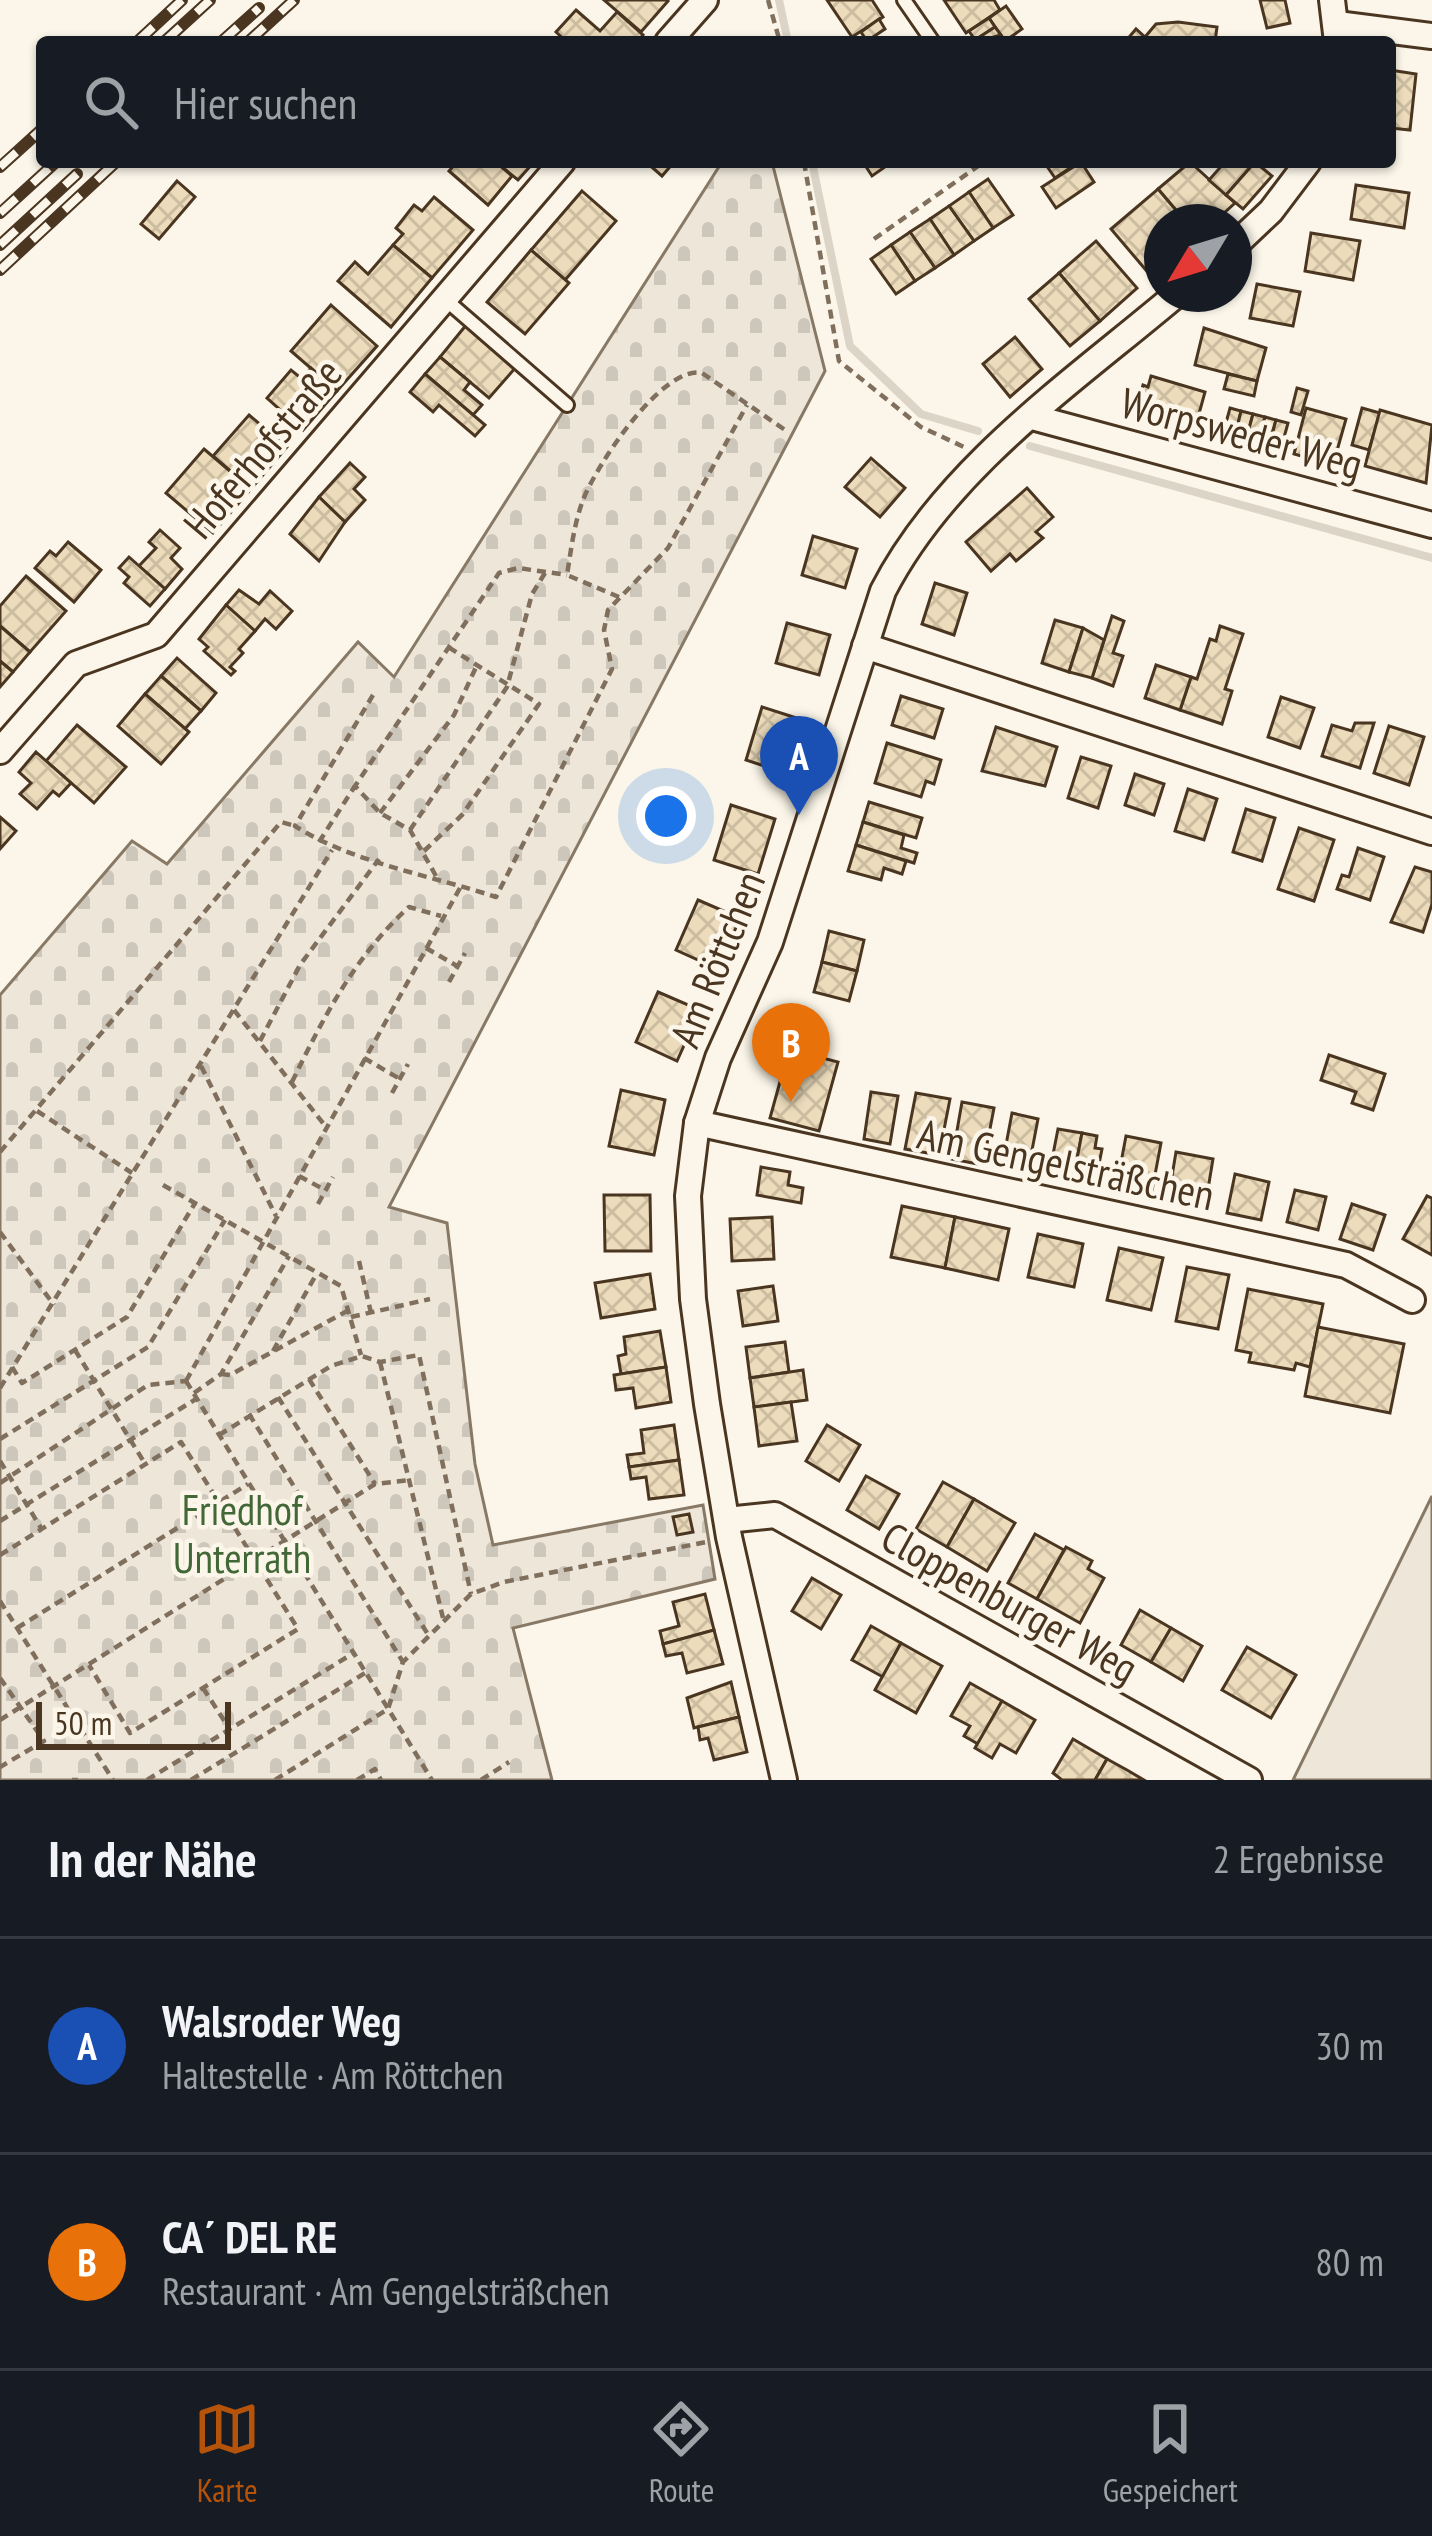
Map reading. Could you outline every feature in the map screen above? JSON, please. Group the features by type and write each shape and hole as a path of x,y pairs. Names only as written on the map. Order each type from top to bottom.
{"street":[{"path":"673,36 705,0"},
{"path":"1336,22 1432,37"},
{"name":"Hoferhofstraße","path":"0,751 76,664 156,635 557,168"},
{"path":"1252,229 1303,168"},
{"name":"Am Röttchen","path":"784,1780 727,1520 688,1240 697,1123 721,1050 770,942 883,591 907,544 987,457 1156,312"},
{"name":"Worpsweder Weg","path":"1032,417 1432,525"},
{"path":"865,646 1432,832"},
{"name":"Am Gengelsträßchen","path":"697,1123 1346,1265 1412,1300"},
{"name":"Cloppenburger Weg","path":"727,1520 775,1515 1249,1780"}],"lane":[{"path":"904,0 928,36"},
{"path":"442,297 567,405"}],"path":[{"path":"768,0 778,36"},
{"path":"805,168 839,361 921,427 987,457"},
{"path":"874,238 975,168"},
{"path":"567,575 575,524 596,473 620,435 668,384 686,373 702,373 788,432"},
{"path":"0,1152 281,822 332,850 379,859 496,897 612,669 604,630 608,610 668,548 747,406"},
{"path":"320,842 499,573 518,568 567,575 619,597"},
{"path":"410,830 507,687 532,594 546,572"},
{"path":"422,853 462,815 538,704 448,647"},
{"path":"380,813 454,715 477,665"},
{"path":"295,826 373,695"},
{"path":"355,786 380,813 410,830 436,876"},
{"path":"0,1388 332,850"},
{"path":"260,1041 300,964 379,859"},
{"path":"186,1381 461,886"},
{"path":"292,1082 344,985 392,922 409,907 444,917"},
{"path":"426,949 457,966"},
{"path":"449,982 465,953"},
{"path":"234,1010 326,1127"},
{"path":"364,1058 400,1078"},
{"path":"392,1093 408,1064"},
{"path":"202,1066 276,1216"},
{"path":"37,1111 132,1173"},
{"path":"298,1176 325,1191"},
{"path":"318,1204 333,1177"},
{"path":"163,1185 340,1286 362,1356"},
{"path":"12,1366 22,1383 127,1317 195,1203"},
{"path":"0,1439 148,1347 225,1220"},
{"path":"0,1232 54,1305"},
{"path":"0,1521 130,1440 221,1374 289,1256"},
{"path":"359,1261 371,1312"},
{"path":"273,1351 316,1273"},
{"path":"221,1374 230,1375 350,1314 430,1299"},
{"path":"74,1350 146,1464"},
{"path":"219,1435 309,1379 362,1356 380,1362 418,1354 471,1594"},
{"path":"380,1362 443,1619"},
{"path":"309,1379 375,1484"},
{"path":"186,1381 432,1780"},
{"path":"0,1483 148,1385 186,1381"},
{"path":"278,1397 429,1637"},
{"path":"250,1414 403,1662"},
{"path":"0,1555 181,1442 298,1629 130,1733 89,1665"},
{"path":"0,1461 42,1528"},
{"path":"0,1720 375,1484 411,1480"},
{"path":"17,1628 248,1484"},
{"path":"275,1780 388,1709 403,1662 471,1594 504,1582 680,1547"},
{"path":"0,1601 113,1780"},
{"path":"147,1780 354,1652"},
{"path":"191,1780 367,1672"},
{"path":"0,1678 44,1742 0,1767"},
{"path":"203,1688 229,1729"},
{"path":"481,1780 509,1762"},
{"path":"357,1780 375,1769 381,1780"}],"green space":[{"name":"Friedhof Unterrath","path":"718,168 774,168 825,371 389,1207 447,1223 475,1464 493,1545 703,1505 715,1579 513,1628 552,1780 0,1780 0,995 132,841 167,864 358,642 394,677"},
{"path":"1432,1496 1432,1780 1293,1780"}],"building":[{"path":"604,0 667,0 668,1 641,32"},
{"path":"827,0 872,0 883,17 851,36"},
{"path":"944,0 994,0 1000,10 966,33"},
{"path":"1260,0 1285,0 1290,23 1267,28"},
{"path":"1006,6 1022,29 1002,36 989,18"},
{"path":"576,10 600,31 617,12 643,35 560,36 556,32"},
{"path":"989,18 995,27 981,36 969,31"},
{"path":"879,19 885,29 874,36 861,32"},
{"path":"1156,24 1217,27 1216,36 1146,36"},
{"path":"995,27 1001,35 997,36 981,36"},
{"path":"1396,71 1416,74 1410,130 1396,129"},
{"path":"503,168 512,176 488,205 449,171"},
{"path":"503,168 529,168 518,180"},
{"path":"1048,168 1070,168 1055,178"},
{"path":"1072,168 1085,168 1094,182 1056,208 1042,187"},
{"path":"1183,168 1197,168 1235,203 1234,204 1171,204 1158,189"},
{"path":"1220,168 1250,168 1226,195 1209,180"},
{"path":"1250,168 1262,168 1272,176 1247,204 1237,204 1226,195"},
{"path":"988,179 1013,215 993,228 969,192"},
{"path":"177,181 195,197 159,239 141,224"},
{"path":"1356,185 1409,193 1404,228 1351,219"},
{"path":"1158,189 1171,204 1144,204 1144,268 1111,229"},
{"path":"582,191 616,221 565,280 531,250"},
{"path":"969,192 993,228 974,241 949,206"},
{"path":"434,197 473,230 432,278 393,245 403,234 396,228 414,205 422,211"},
{"path":"949,206 974,241 954,255 930,219"},
{"path":"930,219 954,255 935,268 910,232"},
{"path":"910,232 935,268 915,281 891,245"},
{"path":"1311,233 1360,241 1353,280 1305,271"},
{"path":"1096,241 1137,288 1100,321 1059,273"},
{"path":"393,245 432,278 391,327 338,281 355,262 368,274"},
{"path":"891,245 915,281 896,294 871,259"},
{"path":"531,250 569,283 525,334 487,302"},
{"path":"1059,273 1100,321 1070,346 1029,299"},
{"path":"1257,284 1300,292 1293,326 1250,318"},
{"path":"331,305 377,346 337,391 291,351"},
{"path":"467,324 517,366 489,398 440,357"},
{"path":"1204,328 1266,348 1257,381 1195,365"},
{"path":"1015,337 1042,369 1010,397 983,364"},
{"path":"440,357 470,382 464,390 482,405 473,415 425,374"},
{"path":"311,368 337,391 303,430 267,398 291,370 302,379"},
{"path":"425,374 485,425 475,436 439,405 433,412 410,392"},
{"path":"1228,374 1257,381 1254,396 1224,389"},
{"path":"1151,376 1205,392 1197,421 1191,419 1188,431 1134,416 1143,385 1148,387"},
{"path":"1297,388 1308,391 1301,415 1291,412"},
{"path":"1230,408 1241,411 1236,433 1224,430"},
{"path":"1306,408 1346,419 1333,465 1294,454"},
{"path":"1362,408 1380,413 1369,450 1352,445"},
{"path":"1380,410 1432,425 1426,483 1365,466"},
{"path":"1241,411 1253,414 1247,436 1236,433"},
{"path":"1253,414 1265,417 1259,439 1247,436"},
{"path":"249,415 287,447 251,489 213,456"},
{"path":"1265,417 1276,420 1270,442 1259,439"},
{"path":"1276,420 1288,423 1282,445 1270,442"},
{"path":"204,449 251,489 213,533 166,493"},
{"path":"871,458 905,488 880,517 845,487"},
{"path":"350,463 365,477 354,489 365,500 345,522 319,497"},
{"path":"1027,488 1053,517 1036,532 1043,538 1016,561 1010,554 991,571 966,542"},
{"path":"319,497 345,522 319,561 290,534"},
{"path":"160,530 180,548 171,558 182,569 165,589 139,566 156,548 149,542"},
{"path":"813,536 857,549 845,588 802,575"},
{"path":"68,542 101,570 74,602 35,568 50,551 56,556"},
{"path":"129,557 165,589 150,606 124,583 129,577 119,568"},
{"path":"26,576 66,611 30,652 0,626 0,606"},
{"path":"935,583 967,593 954,635 922,624"},
{"path":"239,590 259,604 270,591 292,611 276,629 265,619 255,631 226,605"},
{"path":"226,605 255,631 239,649 243,653 230,667 235,671 231,675 204,651 208,647 199,639"},
{"path":"1112,616 1124,621 1113,653 1123,656 1113,686 1092,678"},
{"path":"1055,620 1083,628 1069,672 1042,663"},
{"path":"787,623 830,635 819,675 776,663"},
{"path":"0,626 30,652 13,672 0,661"},
{"path":"1220,626 1243,634 1225,689 1232,691 1222,724 1180,710 1191,677 1197,679 1210,639 1216,641"},
{"path":"1083,628 1104,640 1092,678 1069,672"},
{"path":"177,658 216,693 201,711 161,676"},
{"path":"0,661 13,672 0,687"},
{"path":"1156,665 1191,677 1180,710 1145,698"},
{"path":"161,676 201,711 185,729 145,694"},
{"path":"145,694 189,732 161,764 118,726"},
{"path":"901,696 943,709 934,738 892,725"},
{"path":"1281,697 1314,708 1300,748 1268,737"},
{"path":"762,707 806,721 789,774 746,760"},
{"path":"1355,723 1374,723 1360,768 1322,756 1332,725 1352,731"},
{"path":"77,725 126,767 94,803 46,761"},
{"path":"1389,726 1424,737 1409,785 1374,773"},
{"path":"996,727 1057,747 1045,786 982,771"},
{"path":"887,743 941,760 934,784 926,781 921,797 875,783"},
{"path":"36,752 71,783 59,796 53,791 37,809 20,794 31,783 19,772"},
{"path":"1081,757 1111,766 1098,808 1068,798"},
{"path":"1135,774 1164,784 1154,815 1125,805"},
{"path":"1188,789 1217,799 1204,840 1175,831"},
{"path":"869,802 922,818 916,838 863,822"},
{"path":"731,805 775,819 758,874 714,860"},
{"path":"1246,809 1275,818 1262,861 1233,852"},
{"path":"0,817 16,831 0,849"},
{"path":"863,822 904,835 901,848 917,853 914,863 856,845"},
{"path":"1299,828 1334,840 1314,901 1278,889"},
{"path":"856,845 906,861 902,874 884,868 881,880 848,871"},
{"path":"1358,848 1384,857 1370,900 1337,889 1342,875 1349,877"},
{"path":"1415,867 1432,872 1432,904 1423,932 1391,922"},
{"path":"698,900 740,918 718,969 676,950"},
{"path":"829,931 864,940 857,971 822,962"},
{"path":"822,962 857,971 849,1001 814,992"},
{"path":"658,992 700,1010 677,1061 636,1042"},
{"path":"789,1049 838,1062 819,1131 770,1118"},
{"path":"1329,1055 1385,1074 1373,1110 1352,1103 1356,1092 1321,1080"},
{"path":"621,1090 665,1100 654,1155 609,1146"},
{"path":"871,1092 898,1096 890,1144 864,1139"},
{"path":"916,1093 950,1099 939,1155 905,1149"},
{"path":"962,1102 994,1108 983,1165 952,1159"},
{"path":"1012,1113 1038,1119 1028,1171 1002,1166"},
{"path":"1058,1129 1082,1133 1073,1180 1049,1175"},
{"path":"1082,1133 1097,1136 1095,1148 1102,1149 1095,1184 1073,1180"},
{"path":"1126,1136 1161,1143 1151,1196 1116,1189"},
{"path":"1176,1152 1213,1159 1205,1207 1168,1200"},
{"path":"761,1167 790,1172 788,1185 803,1188 801,1203 757,1195"},
{"path":"1235,1174 1269,1182 1261,1220 1227,1213"},
{"path":"1295,1190 1326,1197 1318,1230 1287,1222"},
{"path":"604,1195 650,1195 651,1251 605,1251"},
{"path":"1427,1196 1432,1198 1432,1255 1403,1239"},
{"path":"1352,1204 1385,1215 1373,1250 1340,1239"},
{"path":"902,1206 955,1217 945,1268 891,1257"},
{"path":"772,1217 774,1259 732,1261 730,1219"},
{"path":"955,1217 1009,1229 998,1280 945,1268"},
{"path":"1038,1234 1083,1244 1074,1287 1028,1277"},
{"path":"1119,1248 1163,1258 1151,1310 1107,1300"},
{"path":"1187,1267 1229,1275 1218,1329 1176,1321"},
{"path":"650,1274 655,1309 601,1318 595,1283"},
{"path":"773,1286 778,1321 743,1326 738,1291"},
{"path":"1248,1289 1323,1304 1310,1367 1296,1363 1294,1370 1249,1362 1251,1353 1236,1350"},
{"path":"1318,1327 1404,1344 1390,1413 1305,1396"},
{"path":"660,1331 666,1367 621,1374 618,1356 626,1354 624,1337"},
{"path":"785,1342 789,1372 750,1378 746,1347"},
{"path":"666,1367 671,1402 636,1408 633,1388 616,1390 614,1375"},
{"path":"803,1370 807,1400 754,1407 750,1378"},
{"path":"791,1402 797,1441 759,1446 754,1407"},
{"path":"674,1425 679,1460 629,1467 627,1455 644,1453 641,1430"},
{"path":"827,1425 860,1445 839,1481 806,1461"},
{"path":"679,1460 684,1495 649,1499 646,1477 631,1479 629,1467"},
{"path":"866,1476 899,1494 879,1529 847,1510"},
{"path":"943,1482 974,1499 947,1547 916,1529"},
{"path":"974,1499 1015,1523 987,1571 947,1547"},
{"path":"689,1514 693,1532 677,1535 673,1517"},
{"path":"1035,1534 1064,1550 1037,1599 1008,1583"},
{"path":"1066,1547 1092,1561 1088,1569 1104,1578 1080,1623 1037,1599"},
{"path":"812,1578 841,1595 821,1629 792,1611"},
{"path":"705,1594 714,1630 663,1644 660,1631 679,1626 673,1602"},
{"path":"1140,1610 1171,1628 1151,1662 1121,1645"},
{"path":"871,1626 901,1643 883,1677 852,1660"},
{"path":"1171,1628 1202,1646 1183,1681 1151,1662"},
{"path":"714,1630 723,1664 687,1673 682,1653 666,1656 663,1644"},
{"path":"901,1643 942,1666 916,1713 875,1690"},
{"path":"1247,1647 1296,1675 1271,1718 1222,1690"},
{"path":"731,1682 739,1717 694,1728 687,1698"},
{"path":"970,1683 1002,1701 978,1744 964,1736 970,1726 951,1716"},
{"path":"1002,1701 1035,1720 1016,1753 1000,1744 992,1758 975,1748"},
{"path":"739,1717 747,1752 714,1760 708,1738 700,1740 698,1727"},
{"path":"1073,1739 1107,1759 1095,1780 1062,1780 1053,1773"},
{"path":"1107,1759 1127,1770 1144,1780 1095,1780"}],"waterway":[{"path":"779,0 787,36"},
{"path":"813,168 850,346 921,414 978,431"},
{"path":"1030,446 1432,558"}],"railway":[{"path":"143,36 182,0"},
{"path":"171,36 210,0"},
{"path":"255,36 294,0"},
{"path":"228,36 259,8"},
{"path":"0,167 36,134"},
{"path":"0,213 49,168"},
{"path":"0,270 110,168"},
{"path":"0,245 77,174"}],"place":[{"name":"Walsroder Weg","path":"799,815"},
{"name":"CA´ DEL RE","path":"791,1102"}]}
